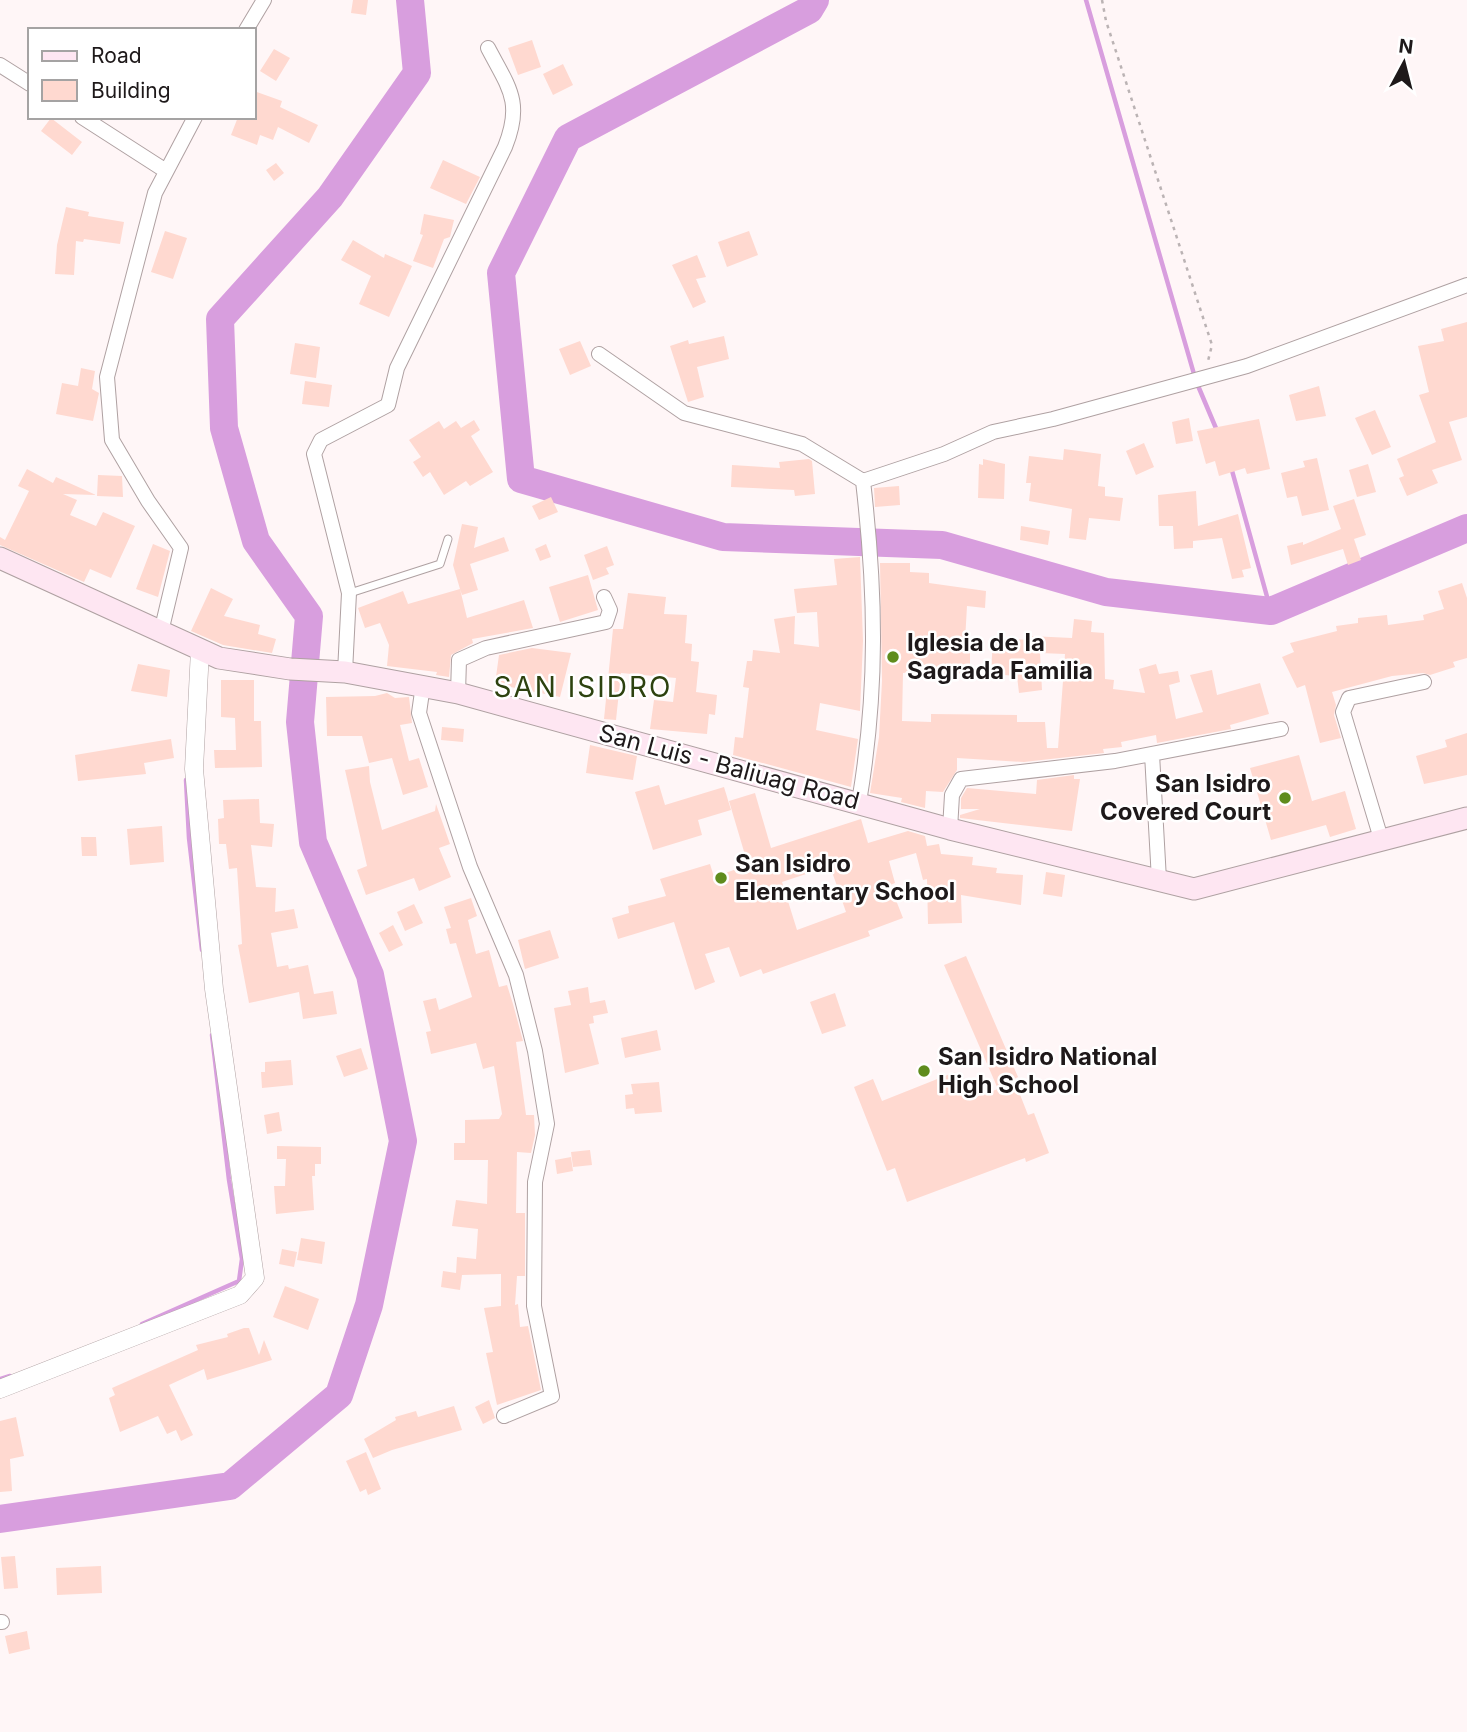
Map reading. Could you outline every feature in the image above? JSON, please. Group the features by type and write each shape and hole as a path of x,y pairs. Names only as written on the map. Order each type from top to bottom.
{"main road":[{"name":"San Luis - Baliuag Road","path":"0,558 219,658 290,669 340,671 458,693 859,802 950,830 1194,889 1467,818"}],"street":[{"path":"247,28 264,0"},
{"path":"340,671 349,593 314,454 321,440 388,405 397,368 505,147 515,122 513,101 488,48"},
{"path":"0,65 28,83"},
{"path":"85,119 166,171"},
{"path":"161,632 181,548 148,501 112,440 107,377 155,193 194,119"},
{"path":"599,354 684,413 802,444 863,481 944,454 993,432 1053,419 1247,366 1467,285"},
{"path":"859,802 874,687 869,534 863,481"},
{"path":"458,693 458,660 486,648 606,622 610,610 604,597"},
{"path":"0,1389 240,1295 256,1278 214,989 194,769 200,650"},
{"path":"1382,842 1343,712 1349,698 1424,682"},
{"path":"423,685 419,713 470,867 516,975 535,1051 547,1124 535,1182 534,1306 552,1396 504,1416"},
{"path":"950,830 952,795 961,779 1152,754 1281,729"},
{"path":"1152,754 1159,880"}],"lane":[{"path":"349,593 440,564 448,539"}],"path":[{"path":"1102,0 1106,21 1212,345 1209,360 1199,369 1196,381"}],"building":[{"path":"353,0 368,0 366,15 351,13"},
{"path":"532,40 541,67 518,75 508,48"},
{"path":"274,49 290,58 276,81 260,71"},
{"path":"563,64 573,85 553,95 543,74"},
{"path":"256,92 282,101 280,107 318,125 309,143 278,127 273,140 260,135 257,145 231,135 237,119 256,119"},
{"path":"52,119 82,142 72,155 41,131"},
{"path":"443,160 480,177 466,204 430,188"},
{"path":"276,163 284,173 274,181 266,170"},
{"path":"66,207 89,212 88,216 124,222 120,244 84,239 83,242 76,241 74,275 55,274 57,245"},
{"path":"424,214 454,220 450,237 444,239 433,268 413,261 423,235 420,234"},
{"path":"165,231 187,238 173,279 151,272"},
{"path":"749,231 758,255 727,267 718,242"},
{"path":"353,240 384,258 385,254 412,266 389,317 359,304 371,276 341,260"},
{"path":"697,255 706,277 696,279 706,302 693,308 672,265"},
{"path":"1467,322 1467,417 1449,422 1462,460 1432,470 1438,483 1407,496 1399,478 1404,476 1397,459 1436,442 1419,395 1429,392 1418,346 1444,341 1441,329"},
{"path":"724,336 729,359 697,367 704,397 688,402 670,346 688,340 689,344"},
{"path":"580,341 591,366 570,375 559,349"},
{"path":"295,343 320,347 316,378 290,374"},
{"path":"81,368 95,371 92,389 99,393 93,421 56,414 62,383 78,386"},
{"path":"305,381 332,385 329,407 302,404"},
{"path":"1319,386 1326,416 1296,421 1289,395"},
{"path":"1375,410 1391,447 1372,455 1355,418"},
{"path":"1189,418 1193,441 1176,444 1172,422"},
{"path":"1259,419 1270,469 1247,474 1245,468 1219,476 1215,461 1206,464 1197,431"},
{"path":"474,420 480,430 471,436 493,472 470,486 466,481 444,495 430,472 423,477 413,462 421,457 409,440 439,421 444,429 456,421 461,428"},
{"path":"1144,443 1154,467 1136,475 1126,451"},
{"path":"1064,449 1101,454 1098,486 1105,487 1105,496 1123,498 1120,521 1089,518 1086,540 1069,538 1072,509 1029,501 1031,483 1026,483 1029,456 1063,460"},
{"path":"1317,458 1329,510 1302,516 1297,496 1287,498 1281,473 1305,467 1303,461"},
{"path":"983,459 1005,464 1004,499 978,498 979,464 983,465"},
{"path":"812,461 815,494 795,496 794,490 731,487 732,465 780,468 779,462"},
{"path":"1368,464 1376,492 1357,497 1349,470"},
{"path":"27,469 53,483 56,477 96,495 63,494 77,500 70,515 96,526 103,512 135,526 111,578 90,569 84,582 0,545 0,537 5,540 29,491 18,486"},
{"path":"98,475 122,476 123,497 97,496"},
{"path":"899,486 900,505 875,507 874,488"},
{"path":"1196,491 1198,526 1238,514 1251,568 1242,570 1244,577 1232,579 1222,538 1193,541 1193,548 1174,549 1173,526 1159,526 1158,495"},
{"path":"551,497 558,512 539,520 532,506"},
{"path":"1354,499 1366,535 1354,539 1361,560 1348,565 1343,549 1291,565 1287,546 1303,542 1303,545 1341,529 1333,506"},
{"path":"462,524 478,527 474,548 504,537 509,551 470,564 478,590 462,595 453,565"},
{"path":"1021,526 1050,531 1048,545 1020,540"},
{"path":"153,544 170,551 158,597 136,589"},
{"path":"546,544 551,557 540,561 535,549"},
{"path":"607,546 614,565 606,568 609,574 593,580 584,555"},
{"path":"860,557 863,641 860,711 820,703 816,730 858,739 851,787 733,755 735,737 743,738 749,688 743,687 747,661 752,661 753,650 780,653 774,619 795,616 794,644 819,647 817,612 797,613 794,589 837,585 834,559"},
{"path":"880,563 910,563 910,572 929,573 929,583 986,591 985,608 967,606 965,641 970,641 970,673 941,674 941,670 903,673 902,721 931,722 931,714 1017,715 1017,722 1045,722 1047,748 1058,748 1065,654 1040,653 1042,690 1019,693 1017,676 991,674 993,638 1072,638 1074,619 1092,621 1091,632 1104,633 1105,679 1114,680 1113,689 1145,693 1139,669 1156,664 1159,674 1178,671 1180,682 1169,685 1176,719 1203,712 1190,675 1212,670 1217,695 1260,683 1269,714 1230,725 1231,729 1157,743 1156,735 1121,742 1122,747 1103,749 1104,753 1024,762 957,758 957,770 943,792 926,791 925,808 901,802 902,798 870,793 879,737 882,681"},
{"path":"588,575 598,610 560,622 549,587"},
{"path":"1462,583 1467,598 1467,658 1453,662 1455,667 1430,675 1423,673 1392,676 1332,692 1336,705 1334,715 1341,738 1320,743 1305,685 1297,688 1282,657 1294,652 1290,643 1337,631 1336,626 1358,623 1358,618 1387,615 1388,625 1424,620 1423,615 1444,609 1438,591"},
{"path":"211,588 233,599 224,616 260,625 258,634 276,639 272,653 223,645 191,631"},
{"path":"460,589 467,618 524,600 533,628 472,639 473,643 451,655 449,677 436,675 437,672 387,666 389,645 380,623 365,628 358,608 403,591 408,604"},
{"path":"628,593 666,597 664,614 687,615 685,643 692,644 691,661 699,662 696,692 717,695 715,715 709,714 707,734 650,729 654,700 673,702 676,678 621,673 616,720 604,719 613,629 623,629"},
{"path":"532,648 571,653 560,697 495,684 499,655"},
{"path":"138,664 170,670 167,697 131,691"},
{"path":"221,680 254,680 254,721 261,721 262,767 215,768 214,750 236,750 235,718 221,717"},
{"path":"387,693 395,698 409,697 412,723 400,725 409,761 419,758 428,787 403,795 392,758 369,763 362,736 327,736 326,697 375,696"},
{"path":"442,727 464,729 463,742 441,740"},
{"path":"1467,733 1467,775 1424,784 1416,756 1447,747 1445,740"},
{"path":"171,739 174,758 144,763 146,774 78,781 75,755"},
{"path":"590,745 637,756 633,780 586,773"},
{"name":"San Isidro Covered Court","path":"1299,755 1312,801 1345,791 1356,829 1330,837 1326,825 1271,840 1250,768"},
{"path":"369,766 370,782 382,830 435,811 436,804 450,844 439,848 451,877 419,891 414,878 366,895 357,870 367,866 345,770"},
{"path":"1074,775 1074,779 1080,779 1072,831 960,818 960,815 980,809 961,809 961,798 967,788 1036,794 1037,780"},
{"path":"659,785 665,805 724,787 731,810 698,820 702,835 653,850 635,792"},
{"path":"755,793 771,848 861,819 868,843 908,831 925,836 927,846 939,844 941,854 973,857 972,865 997,868 996,873 1023,875 1021,905 961,895 962,923 928,924 927,879 923,880 916,853 889,861 895,883 890,885 903,918 868,931 870,936 763,974 761,969 740,977 729,947 705,954 715,982 695,990 674,922 618,939 612,918 629,913 628,906 666,896 660,879 710,864 714,877 748,865 729,801","holes":["830,866 846,912 797,930 782,882"]},
{"path":"259,799 260,823 274,824 272,847 251,845 256,887 276,888 275,912 294,909 298,928 271,933 277,967 288,965 289,969 308,965 314,994 333,991 337,1014 303,1019 299,992 249,1003 238,945 242,944 237,868 229,869 226,844 219,844 218,819 224,818 223,800"},
{"path":"162,826 164,862 130,865 127,829"},
{"path":"81,837 96,837 97,856 82,856"},
{"path":"1046,872 1065,875 1062,897 1043,894"},
{"path":"471,898 477,916 468,920 476,954 489,950 499,987 507,985 523,1041 516,1042 526,1115 534,1115 535,1135 531,1153 517,1152 516,1213 525,1213 525,1276 517,1276 515,1305 518,1304 520,1327 528,1326 541,1390 497,1405 486,1353 493,1352 484,1308 501,1306 501,1274 462,1275 460,1290 441,1287 443,1271 456,1273 457,1257 476,1259 478,1229 452,1226 456,1200 487,1204 488,1160 454,1160 454,1143 465,1143 465,1120 499,1119 502,1114 494,1066 483,1069 476,1043 431,1054 426,1032 431,1031 423,1001 436,998 439,1010 472,997 456,943 450,944 446,929 451,928 444,907"},
{"path":"414,904 423,923 405,931 397,912"},
{"path":"393,925 403,945 389,952 379,933"},
{"path":"550,930 559,958 525,969 518,940"},
{"path":"966,956 1018,1077 1014,1079 1028,1115 1034,1113 1049,1153 1026,1162 1025,1158 907,1202 895,1168 887,1171 854,1087 873,1079 882,1101 955,1072 967,1100 998,1089 944,965"},
{"path":"588,987 590,1003 605,1000 608,1013 593,1016 594,1023 589,1024 599,1064 565,1073 554,1008 571,1005 568,991"},
{"path":"835,993 846,1026 822,1034 810,1002"},
{"path":"657,1030 661,1050 625,1058 621,1038"},
{"path":"361,1048 368,1069 344,1077 336,1056"},
{"path":"291,1060 293,1085 262,1088 261,1072 265,1072 265,1062"},
{"path":"659,1082 662,1112 635,1114 634,1108 626,1109 625,1095 633,1094 631,1084"},
{"path":"279,1112 282,1131 267,1134 264,1115"},
{"path":"277,1146 321,1147 321,1164 315,1164 315,1176 312,1176 314,1210 276,1214 274,1186 285,1186 286,1159 277,1159"},
{"path":"590,1150 592,1165 573,1167 571,1152"},
{"path":"571,1157 573,1171 557,1174 555,1160"},
{"path":"301,1238 325,1242 322,1264 297,1260"},
{"path":"282,1249 297,1252 294,1267 279,1264"},
{"path":"285,1286 319,1299 308,1330 273,1317"},
{"path":"249,1328 259,1355 264,1340 272,1360 207,1380 204,1369 169,1385 193,1435 181,1441 176,1430 167,1434 158,1416 120,1432 109,1398 115,1395 112,1388 198,1350 196,1345 228,1337 227,1334"},
{"path":"489,1400 495,1418 483,1424 475,1407"},
{"path":"454,1406 462,1430 373,1458 364,1439 396,1420 395,1417 416,1411 418,1417"},
{"path":"16,1417 24,1456 10,1459 12,1491 0,1492 0,1421"},
{"path":"366,1452 381,1489 368,1495 366,1489 360,1492 346,1461"},
{"path":"15,1556 18,1588 4,1589 1,1557"},
{"path":"101,1566 102,1593 57,1595 56,1568"},
{"path":"27,1631 30,1649 9,1654 5,1636"}],"waterway":[{"path":"0,1519 230,1486 339,1395 369,1305 403,1141 370,975 313,842 300,722 309,616 256,541 224,428 220,319 330,197 417,73 410,0"},
{"path":"815,0 809,10 568,138 501,273 521,479 723,537 942,545 1106,592 1271,611 1467,528"},
{"path":"1086,0 1196,381 1218,433"},
{"path":"1231,467 1271,611"},
{"path":"186,780 189,838 202,950"},
{"path":"142,1324 239,1281 242,1259 229,1180 212,1035"},
{"path":"0,1379 10,1376"}],"place":[{"name":"Iglesia de la Sagrada Familia","path":"893,657"},
{"name":"San Isidro Covered Court","path":"1285,798"},
{"name":"San Isidro Elementary School","path":"721,878"},
{"name":"San Isidro National High School","path":"924,1071"}],"district":[{"name":"SAN ISIDRO","path":"583,687"}]}
